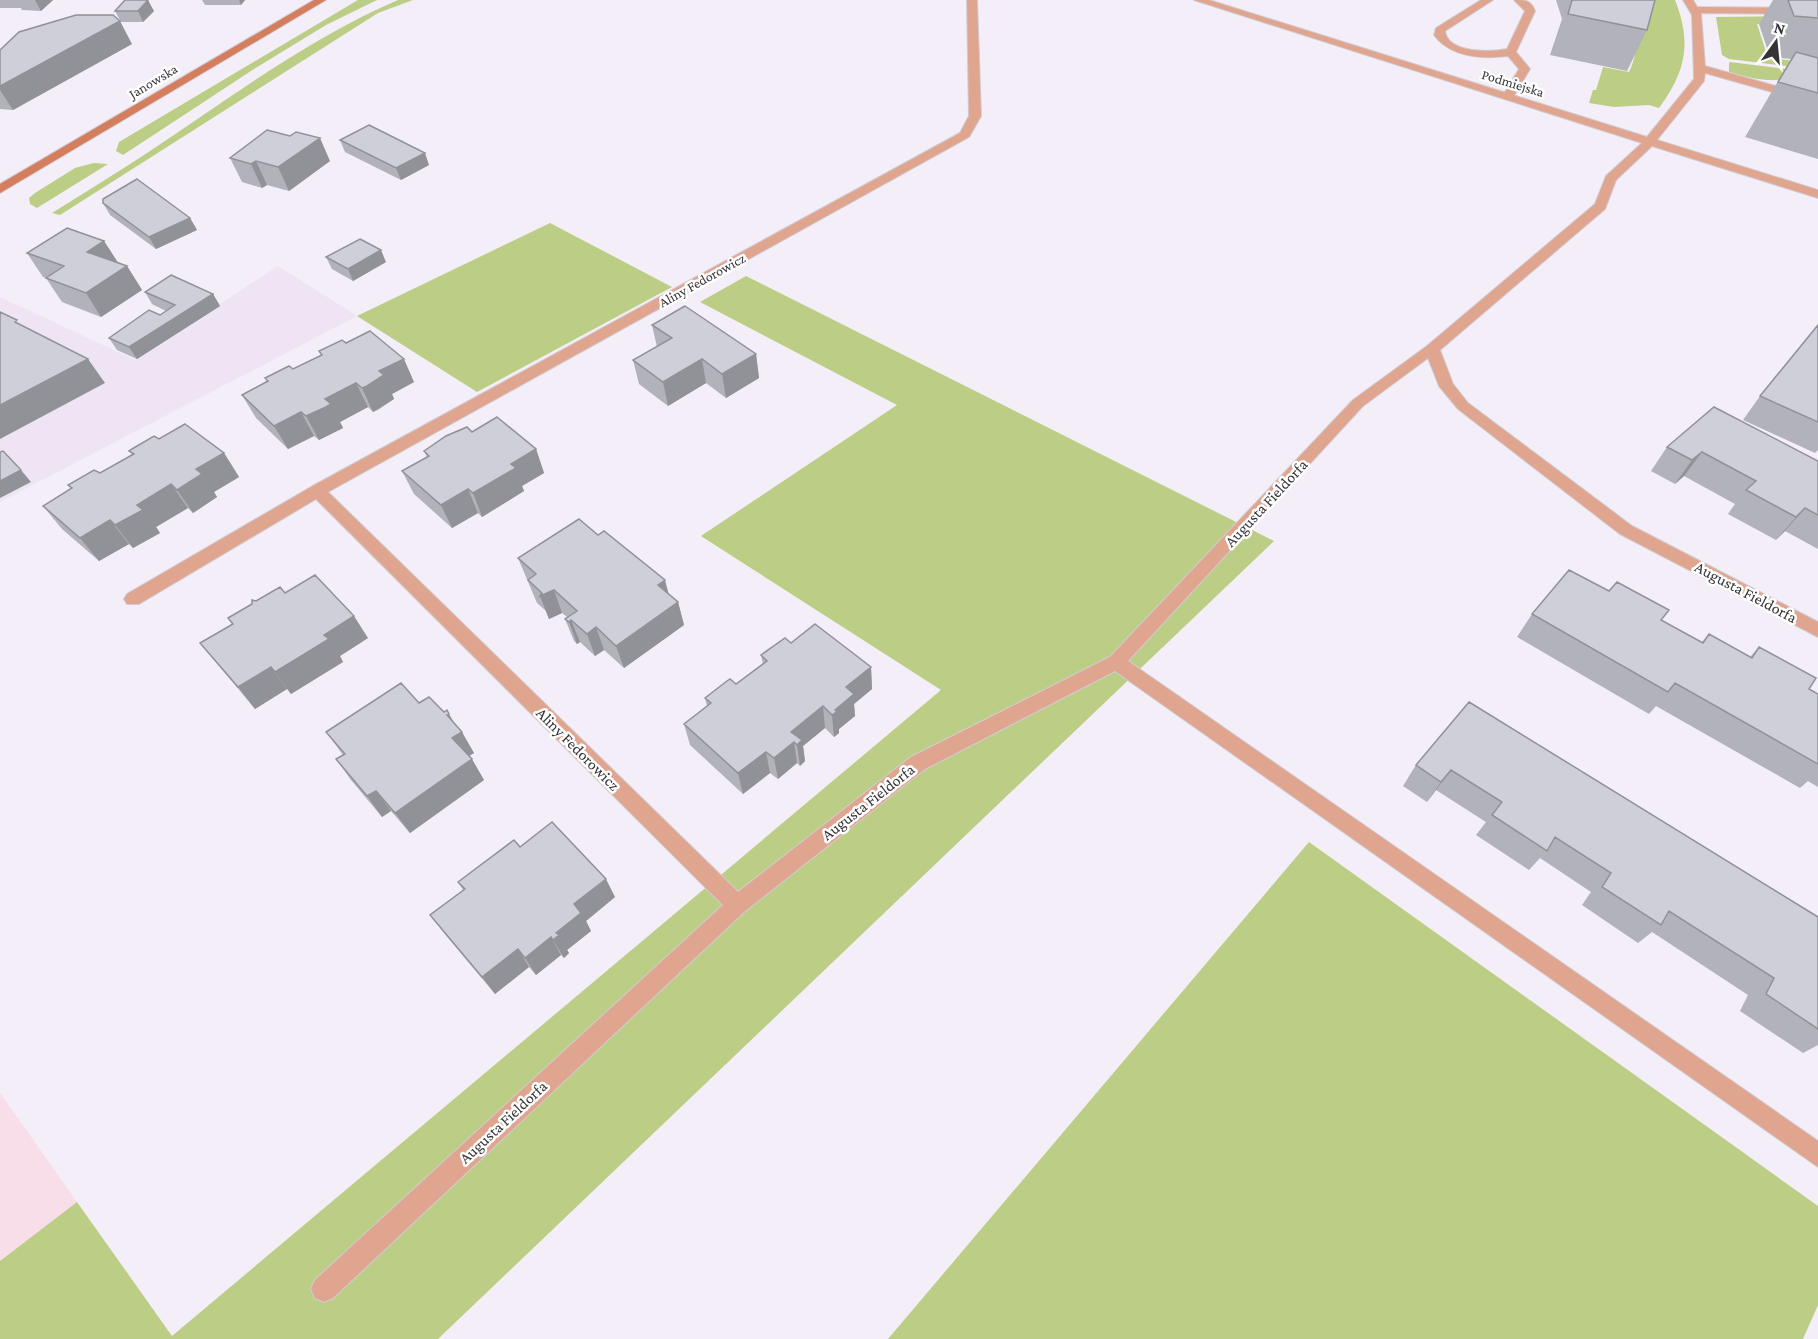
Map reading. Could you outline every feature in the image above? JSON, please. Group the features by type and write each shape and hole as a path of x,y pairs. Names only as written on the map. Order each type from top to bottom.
{"main road":[{"name":"Janowska","path":"0,189 321,0"}],"street":[{"name":"Aliny Fedorowicz","path":"133,599 317,491 965,135 975,116 972,0"},
{"name":"Podmiejska","path":"1199,0 1818,194"},
{"path":"1488,0 1440,30 1439,35 1450,46 1477,54 1512,52"},
{"path":"1512,52 1530,11 1528,5 1519,0"},
{"path":"1688,0 1695,10 1818,11"},
{"name":"Augusta Fieldorfa","path":"324,1289 736,905 918,763 1116,662 1358,404 1432,349 1601,206 1610,179 1649,142 1700,79 1695,10"},
{"path":"1508,97 1525,69 1512,52"},
{"path":"1700,68 1818,102"},
{"path":"1784,92 1797,80"},
{"name":"Augusta Fieldorfa","path":"1432,349 1446,386 1463,406 1626,530 1818,630"},
{"name":"Aliny Fedorowicz","path":"317,491 736,905"},
{"path":"1116,662 1818,1155"}],"shaded area":[{"path":"278,266 357,316 0,502 0,297 135,360"},
{"path":"0,1093 77,1202 0,1261"}],"green space":[{"path":"358,0 377,0 326,25 123,155 116,151 119,142"},
{"path":"398,0 413,0 378,13 60,215 52,213 298,53 330,34"},
{"path":"1631,0 1675,0 1680,15 1685,43 1684,56 1675,82 1659,108 1649,105 1614,107 1589,103 1593,90 1596,90 1603,67 1629,72 1633,63 1636,37"},
{"path":"1818,16 1818,31 1757,24 1768,58 1814,63 1818,70 1729,59 1722,55 1716,17"},
{"path":"1729,63 1818,73 1764,80 1729,72"},
{"path":"94,163 108,164 37,208 30,204 29,198 35,193 75,168"},
{"path":"550,223 672,287 477,392 357,316"},
{"path":"746,276 1274,541 438,1339 0,1339 0,1261 77,1202 172,1336 941,690 701,536 897,405 700,302"},
{"path":"1309,842 1818,1206 1818,1305 1803,1339 888,1339"}],"building":[{"path":"125,0 148,0 138,11 115,11"},
{"path":"1572,0 1655,0 1647,30 1568,14"},
{"path":"1788,0 1818,0 1818,18 1794,16"},
{"path":"76,15 113,15 120,21 0,86 0,50 19,32"},
{"path":"1796,52 1818,58 1818,93 1778,82"},
{"path":"369,125 425,153 396,168 340,140"},
{"path":"267,130 290,136 296,132 320,138 278,167 256,161 251,164 230,158"},
{"path":"137,179 190,218 149,237 103,203 103,199"},
{"path":"67,228 104,241 87,252 127,266 86,293 46,278 64,266 27,253"},
{"path":"360,239 381,250 348,269 326,257"},
{"path":"171,275 213,294 129,347 109,338 149,310 160,315 175,305 145,292"},
{"path":"685,306 756,354 722,374 702,359 663,382 633,360 672,338 652,325"},
{"path":"0,312 17,320 15,322 88,359 0,405"},
{"path":"1818,325 1818,422 1760,396"},
{"path":"370,331 404,359 379,371 384,375 367,386 362,388 356,383 325,399 331,404 326,407 306,416 301,412 274,426 242,395 268,381 265,378 289,366 293,369 322,355 319,351 342,340 346,343"},
{"path":"1714,407 1818,461 1818,515 1805,508 1796,517 1746,490 1756,481 1702,452 1692,460 1667,447"},
{"path":"497,417 536,449 511,464 516,468 473,493 468,489 441,505 402,471 429,456 424,451 446,436 467,427 472,432"},
{"path":"185,424 224,453 196,469 202,474 177,490 171,484 137,505 143,510 115,525 110,520 80,538 43,506 72,488 68,485 94,470 100,473 134,454 129,451 154,436 159,439"},
{"path":"3,451 21,470 0,481 0,452"},
{"path":"579,519 598,535 604,531 665,580 658,585 678,602 616,646 596,627 587,634 571,620 569,622 565,619 577,611 554,590 540,596 542,593 528,580 536,574 518,558"},
{"path":"1569,570 1609,591 1617,582 1669,610 1661,620 1703,643 1709,634 1752,658 1759,647 1816,678 1809,689 1818,694 1818,764 1675,683 1668,692 1532,614"},
{"path":"315,575 354,616 324,635 329,639 303,655 275,672 271,667 238,687 200,643 233,624 228,618 252,604 252,600 256,601 280,587 285,593"},
{"path":"815,624 871,667 846,687 854,694 835,710 837,712 832,715 823,706 791,732 802,740 797,745 794,742 774,758 766,752 738,773 684,724 711,703 705,698 727,681 730,679 736,684 767,661 761,655 785,638 791,643"},
{"path":"401,683 419,703 429,697 444,712 447,710 449,714 447,715 462,732 452,738 472,759 395,813 376,791 367,796 336,759 345,754 326,732"},
{"path":"1469,702 1818,917 1818,1029 1766,994 1774,978 1669,911 1661,925 1602,887 1611,873 1555,837 1547,851 1492,815 1502,802 1451,770 1441,782 1416,765"},
{"path":"552,822 606,879 574,904 581,913 556,933 559,935 553,940 551,937 525,958 518,949 482,977 430,915 465,889 458,882 514,840 520,847"}]}
